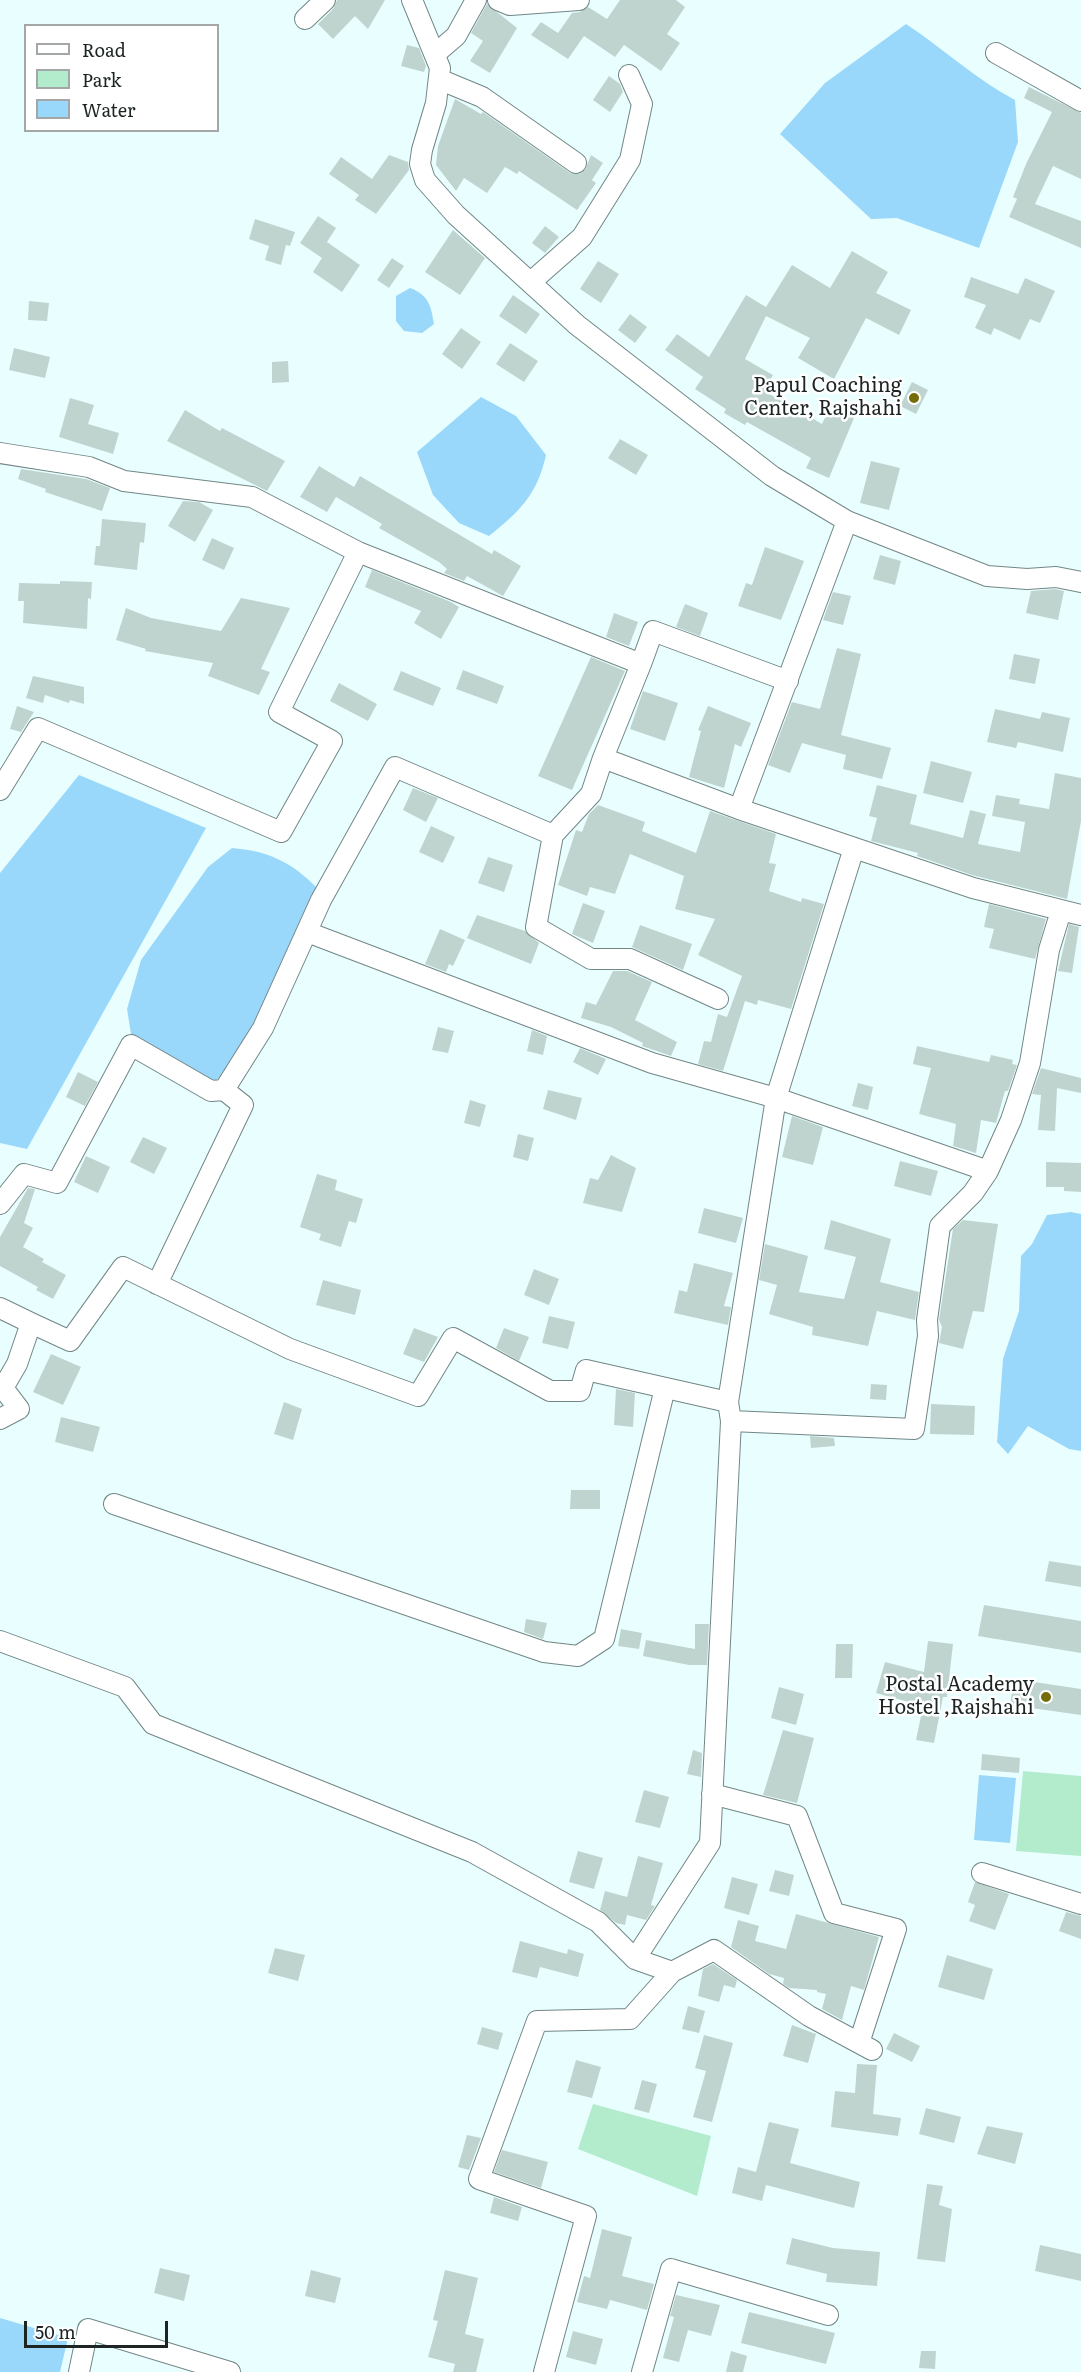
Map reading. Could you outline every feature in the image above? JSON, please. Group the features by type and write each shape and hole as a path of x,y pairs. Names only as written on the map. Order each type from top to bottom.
{"street":[{"path":"305,19 325,0"},
{"path":"412,0 435,54 441,80 422,150 420,164 425,180 456,215 532,281 577,325 772,476 847,521 987,576 1027,579 1056,577 1081,582"},
{"path":"435,54 456,36 476,0"},
{"path":"498,0 510,5 579,0"},
{"path":"996,53 1081,101"},
{"path":"532,281 582,237 630,160 642,104 629,75"},
{"path":"441,80 482,97 576,163"},
{"path":"0,453 89,467 124,481 252,497 358,552 641,664"},
{"path":"740,809 847,521"},
{"path":"0,790 38,728 281,832 332,741 279,712 358,552"},
{"path":"718,999 630,959 591,959 536,927 553,835 591,794 653,631 788,681"},
{"path":"603,758 740,809 973,888 1081,915"},
{"path":"224,1090 263,1028 307,932 353,841 395,767 553,835"},
{"path":"635,1959 710,1843 729,1412 776,1098 854,848"},
{"path":"0,1308 70,1341 123,1267 290,1349 418,1396 453,1338 550,1391 580,1391 586,1370 665,1388 729,1412 914,1429 928,1336 927,1320 940,1226 973,1193 988,1171 1011,1120 1030,1063 1049,950 1061,911"},
{"path":"307,932 652,1063 776,1098 988,1171"},
{"path":"0,1204 24,1174 57,1183 131,1046 211,1091 224,1090 243,1105 157,1284"},
{"path":"0,1419 19,1409 3,1388 17,1365 31,1323"},
{"path":"114,1504 544,1652 578,1656 604,1639 665,1388"},
{"path":"0,1641 125,1687 153,1724 472,1852 598,1922 635,1959 672,1972"},
{"path":"544,2372 586,2216 479,2179 537,2021 630,2019 672,1972 714,1950 809,2016 865,2047 896,1929 834,1913 797,1816 712,1794"},
{"path":"982,1873 1081,1904"},
{"path":"642,2372 671,2269 828,2315"},
{"path":"79,2372 88,2329 230,2372"}],"green space":[{"path":"1023,1771 1081,1776 1081,1856 1016,1851"},
{"path":"593,2104 711,2136 697,2196 578,2149"}],"water":[{"path":"906,24 986,83 1015,100 1018,142 979,248 897,218 871,219 780,134 825,83"},
{"path":"410,288 425,298 432,312 434,324 422,333 404,331 396,321 396,296"},
{"path":"481,397 516,416 546,455 538,481 526,501 489,536 459,523 433,495 417,452"},
{"path":"79,775 206,828 27,1149 0,1143 0,873"},
{"path":"232,848 257,852 279,859 298,871 317,888 306,925 235,1063 213,1083 176,1069 131,1034 127,1009 141,960 208,867"},
{"path":"1071,1212 1081,1214 1081,1451 1069,1449 1028,1426 1008,1454 997,1442 1003,1359 1019,1311 1021,1256 1032,1244 1047,1215"},
{"path":"979,1775 1016,1778 1010,1843 974,1840"},
{"path":"0,2318 68,2338 60,2372 0,2372"}],"building":[{"path":"337,0 385,0 368,29 355,16 333,39 318,24 333,9"},
{"path":"620,0 676,0 685,7 667,34 680,43 661,71 624,45 615,57 584,36 568,59 531,35 541,22 558,33 572,13 580,12 588,7 607,19"},
{"path":"487,4 517,28 490,73 470,61 483,41 471,33"},
{"path":"407,45 419,48 426,66 424,72 401,66"},
{"path":"609,76 620,84 623,92 610,112 593,100"},
{"path":"1029,87 1081,113 1081,179 1053,166 1035,204 1081,221 1081,248 1009,217 1017,199 1013,197 1026,164 1052,112 1024,98"},
{"path":"455,99 481,114 483,112 570,173 580,174 585,170 591,155 603,163 592,180 596,183 577,210 519,171 517,174 505,167 487,193 464,178 456,191 436,165 438,146"},
{"path":"389,155 408,162 409,170 376,214 355,200 359,195 329,174 341,157 372,179"},
{"path":"318,216 336,228 327,242 360,265 342,292 313,272 322,258 300,243"},
{"path":"255,219 295,232 290,246 286,245 281,265 265,260 269,246 249,239"},
{"path":"545,226 559,237 545,253 532,243"},
{"path":"453,230 485,258 460,295 425,272"},
{"path":"852,251 888,272 876,293 911,310 899,335 866,318 834,379 798,358 810,338 766,316 745,359 773,375 764,391 822,424 829,409 854,418 829,478 806,468 811,458 747,422 745,425 724,413 726,409 695,389 703,377 665,350 677,334 709,357 746,295 766,307 792,265 830,288"},
{"path":"392,258 404,266 389,288 377,280"},
{"path":"598,261 619,274 601,303 580,289"},
{"path":"971,277 1018,294 1025,278 1055,291 1040,323 1030,319 1020,340 994,328 991,335 975,328 986,305 964,297"},
{"path":"513,295 540,314 526,334 499,316"},
{"path":"29,301 49,303 47,321 28,320"},
{"path":"630,314 647,327 635,343 618,330"},
{"path":"461,328 481,342 462,369 442,354"},
{"path":"510,343 538,361 524,382 496,364"},
{"path":"14,348 50,357 45,378 9,370"},
{"path":"288,361 289,382 272,383 272,362"},
{"name":"Papul Coaching Center, Rajshahi","path":"912,382 928,390 916,414 900,406"},
{"path":"70,398 94,405 88,424 119,433 113,454 59,437"},
{"path":"185,410 220,431 222,428 285,461 267,491 167,441"},
{"path":"620,439 648,455 636,475 608,458"},
{"path":"871,461 900,468 889,510 860,503"},
{"path":"319,466 354,487 360,476 492,554 494,550 521,566 503,596 467,576 464,581 444,573 447,569 439,562 379,528 382,524 336,497 327,512 300,497"},
{"path":"21,469 86,479 110,488 102,511 45,492 46,489 18,479"},
{"path":"183,501 199,502 213,510 195,542 168,526"},
{"path":"102,519 146,523 144,543 140,542 137,570 94,565 96,546 100,546"},
{"path":"212,538 234,548 224,570 202,560"},
{"path":"765,547 804,561 781,620 738,606 746,583 752,585"},
{"path":"880,555 901,561 895,585 873,579"},
{"path":"372,570 459,607 441,639 414,623 421,611 365,587"},
{"path":"60,581 92,582 91,599 88,598 87,629 23,623 24,601 18,601 19,583 60,584"},
{"path":"1055,589 1064,591 1058,620 1026,613 1031,591"},
{"path":"833,592 851,596 843,625 823,620"},
{"path":"241,598 290,608 261,669 270,672 259,695 208,676 213,663 145,651 146,649 116,640 126,608 151,618 221,631"},
{"path":"685,604 708,613 700,636 676,627"},
{"path":"614,613 638,622 629,646 606,637"},
{"path":"837,648 861,654 841,735 891,748 882,779 843,769 846,755 802,743 790,773 768,765 792,702 820,709"},
{"path":"1014,654 1040,659 1035,684 1009,679"},
{"path":"591,657 625,671 572,790 538,776"},
{"path":"463,670 504,686 497,704 456,689"},
{"path":"401,671 441,688 433,706 393,690"},
{"path":"33,676 84,687 84,704 70,700 69,703 45,695 43,703 26,698"},
{"path":"339,683 377,704 368,721 330,701"},
{"path":"643,691 678,703 665,741 630,729"},
{"path":"17,706 34,712 21,732 10,729"},
{"path":"708,706 751,723 741,747 735,744 724,788 689,777 701,731 698,730"},
{"path":"995,709 1040,719 1042,712 1070,718 1063,752 1018,742 1016,748 987,742"},
{"path":"931,761 972,772 963,803 923,793"},
{"path":"1055,773 1081,778 1081,821 1067,899 972,875 917,856 918,853 871,841 877,818 869,816 877,785 917,795 910,824 963,838 970,810 986,814 978,844 1020,852 1025,822 992,816 996,795 1020,799 1019,804 1049,809"},
{"path":"413,788 438,798 426,822 403,810"},
{"path":"598,805 645,822 642,831 696,853 710,811 776,834 769,863 776,864 769,891 801,902 802,898 824,904 791,1009 758,1000 757,1005 745,1001 723,1071 698,1064 704,1041 711,1042 718,1014 727,1017 742,976 698,955 715,919 675,909 684,876 630,854 615,894 590,887 587,896 558,885 576,830 582,832 589,814"},
{"path":"431,826 455,837 443,863 419,852"},
{"path":"488,857 513,865 504,892 478,883"},
{"path":"583,903 605,911 593,943 572,934"},
{"path":"989,904 1046,919 1035,959 989,948 994,929 984,927"},
{"path":"477,915 525,931 539,943 531,964 467,938"},
{"path":"1069,924 1079,927 1072,973 1058,971"},
{"path":"640,925 692,944 683,970 632,947"},
{"path":"440,929 465,940 453,966 449,964 446,972 425,964"},
{"path":"613,971 627,971 652,982 635,1020 677,1042 671,1056 642,1046 643,1043 611,1027 581,1018 586,1002 596,1005"},
{"path":"438,1027 454,1031 448,1053 432,1050"},
{"path":"532,1030 547,1036 543,1055 527,1051"},
{"path":"917,1046 989,1062 991,1055 1013,1060 1012,1064 1017,1065 1008,1091 1005,1091 996,1123 981,1120 976,1153 953,1146 956,1124 919,1114 931,1068 913,1064"},
{"path":"580,1048 606,1059 598,1075 573,1062"},
{"path":"1041,1068 1081,1078 1081,1093 1057,1088 1055,1131 1038,1130 1041,1095 1032,1094"},
{"path":"78,1072 98,1082 85,1106 66,1097"},
{"path":"858,1083 873,1087 868,1110 852,1106"},
{"path":"548,1090 582,1098 576,1120 543,1109"},
{"path":"470,1100 486,1105 480,1127 464,1123"},
{"path":"792,1116 823,1127 813,1165 782,1157"},
{"path":"518,1134 534,1138 528,1161 513,1157"},
{"path":"143,1137 167,1148 154,1174 130,1162"},
{"path":"611,1155 636,1168 622,1212 583,1203 590,1178 598,1180"},
{"path":"86,1156 110,1167 98,1193 74,1182"},
{"path":"900,1161 938,1171 931,1196 894,1186"},
{"path":"1046,1162 1081,1163 1081,1192 1064,1191 1064,1187 1046,1187"},
{"path":"317,1174 337,1180 335,1190 363,1199 356,1223 349,1221 341,1247 319,1240 321,1234 300,1227"},
{"path":"28,1188 35,1189 24,1223 33,1228 23,1247 44,1259 42,1262 66,1275 53,1299 36,1290 38,1287 0,1266 0,1237"},
{"path":"704,1208 743,1218 736,1243 698,1233"},
{"path":"831,1220 891,1239 880,1282 919,1292 915,1320 877,1311 868,1346 812,1335 813,1327 769,1314 777,1285 759,1280 765,1244 808,1256 799,1292 844,1299 856,1257 824,1249"},
{"path":"963,1220 998,1224 984,1312 973,1311 963,1349 939,1343 942,1327 939,1320 953,1229"},
{"path":"694,1263 733,1273 724,1306 731,1307 728,1325 674,1313 679,1290 687,1292"},
{"path":"534,1269 559,1279 549,1305 524,1295"},
{"path":"323,1280 361,1290 355,1315 316,1305"},
{"path":"549,1316 575,1322 568,1349 542,1343"},
{"path":"414,1328 438,1337 424,1362 403,1354"},
{"path":"504,1328 529,1337 519,1361 496,1348"},
{"path":"51,1354 81,1367 63,1405 33,1392"},
{"path":"871,1384 887,1385 886,1400 870,1399"},
{"path":"616,1389 635,1393 633,1427 614,1425"},
{"path":"284,1402 302,1409 293,1440 274,1434"},
{"path":"931,1404 975,1406 974,1435 930,1434"},
{"path":"61,1417 100,1427 93,1452 55,1442"},
{"path":"810,1436 834,1438 835,1446 811,1448"},
{"path":"571,1490 600,1490 600,1509 570,1509"},
{"path":"1049,1561 1081,1566 1081,1587 1045,1581"},
{"path":"984,1605 1081,1621 1081,1653 978,1636"},
{"path":"526,1619 547,1623 543,1639 524,1632"},
{"path":"695,1624 709,1624 707,1665 689,1665 643,1656 646,1640 695,1649"},
{"path":"621,1629 642,1633 639,1649 618,1646"},
{"path":"928,1641 953,1644 947,1697 943,1697 934,1743 916,1740 923,1706 876,1693 885,1662 924,1672"},
{"path":"836,1644 853,1644 852,1678 835,1678"},
{"name":"Postal Academy Hostel ,Rajshahi","path":"1014,1679 1081,1689 1081,1715 1010,1705"},
{"path":"779,1687 804,1694 796,1725 771,1718"},
{"path":"783,1730 814,1738 797,1803 763,1795"},
{"path":"693,1750 702,1753 701,1777 687,1774"},
{"path":"982,1754 1020,1758 1019,1773 981,1770"},
{"path":"644,1790 669,1797 660,1828 635,1822"},
{"path":"578,1851 603,1858 594,1889 569,1882"},
{"path":"638,1856 663,1863 651,1905 655,1906 646,1920 627,1915 625,1925 616,1923 600,1910 605,1891 627,1897"},
{"path":"775,1870 794,1875 789,1896 769,1891"},
{"path":"732,1877 758,1884 749,1915 724,1908"},
{"path":"975,1882 1009,1894 995,1930 969,1921 975,1905 968,1902"},
{"path":"1066,1912 1081,1916 1081,1939 1059,1931"},
{"path":"796,1914 879,1937 864,1990 851,1986 842,2020 822,2009 826,1994 817,1992 817,1990 789,1988 783,1984 784,1978 769,1974 731,1947 738,1920 759,1926 755,1941 786,1949"},
{"path":"520,1941 567,1954 568,1949 584,1954 578,1977 540,1967 537,1978 512,1972"},
{"path":"275,1948 305,1955 298,1981 268,1973"},
{"path":"947,1955 993,1969 984,2000 938,1987"},
{"path":"713,1964 737,1980 735,1988 724,1985 719,2002 698,1996 703,1969"},
{"path":"688,2006 705,2011 699,2033 682,2029"},
{"path":"792,2025 816,2034 808,2063 783,2056"},
{"path":"482,2027 503,2033 498,2050 477,2044"},
{"path":"894,2033 920,2046 912,2062 886,2049"},
{"path":"704,2035 733,2043 712,2122 693,2117 706,2071 695,2068"},
{"path":"576,2060 601,2067 592,2098 567,2092"},
{"path":"857,2064 877,2065 873,2114 901,2118 898,2136 831,2127 835,2091 855,2093"},
{"path":"642,2080 657,2084 649,2113 634,2109"},
{"path":"926,2108 961,2117 954,2143 919,2134"},
{"path":"769,2122 799,2129 790,2163 860,2182 854,2208 766,2185 762,2201 732,2193 738,2167 756,2172"},
{"path":"987,2126 1023,2133 1015,2164 977,2154"},
{"path":"467,2135 481,2138 469,2170 458,2167"},
{"path":"502,2150 548,2162 541,2188 494,2172"},
{"path":"927,2184 943,2186 939,2205 952,2209 945,2262 917,2259"},
{"path":"494,2197 522,2207 518,2221 490,2213"},
{"path":"602,2229 632,2237 622,2276 654,2284 647,2310 610,2300 607,2309 577,2302 584,2276 590,2278"},
{"path":"792,2238 833,2248 880,2252 877,2286 826,2282 827,2274 786,2264"},
{"path":"1040,2245 1081,2254 1081,2281 1035,2271"},
{"path":"160,2268 190,2275 184,2301 154,2293"},
{"path":"311,2270 341,2278 335,2303 305,2296"},
{"path":"445,2270 478,2278 465,2334 484,2339 476,2372 453,2372 455,2364 428,2357 438,2321 433,2320"},
{"path":"676,2295 720,2305 711,2336 688,2330 679,2362 663,2358 674,2317 670,2316"},
{"path":"749,2312 835,2333 826,2364 741,2343"},
{"path":"573,2331 603,2339 596,2365 566,2357"},
{"path":"731,2351 747,2356 743,2372 726,2372"},
{"path":"921,2351 936,2351 935,2369 919,2368"}],"place":[{"name":"Papul Coaching Center, Rajshahi","path":"914,398"},
{"name":"Postal Academy Hostel ,Rajshahi","path":"1046,1697"}]}
